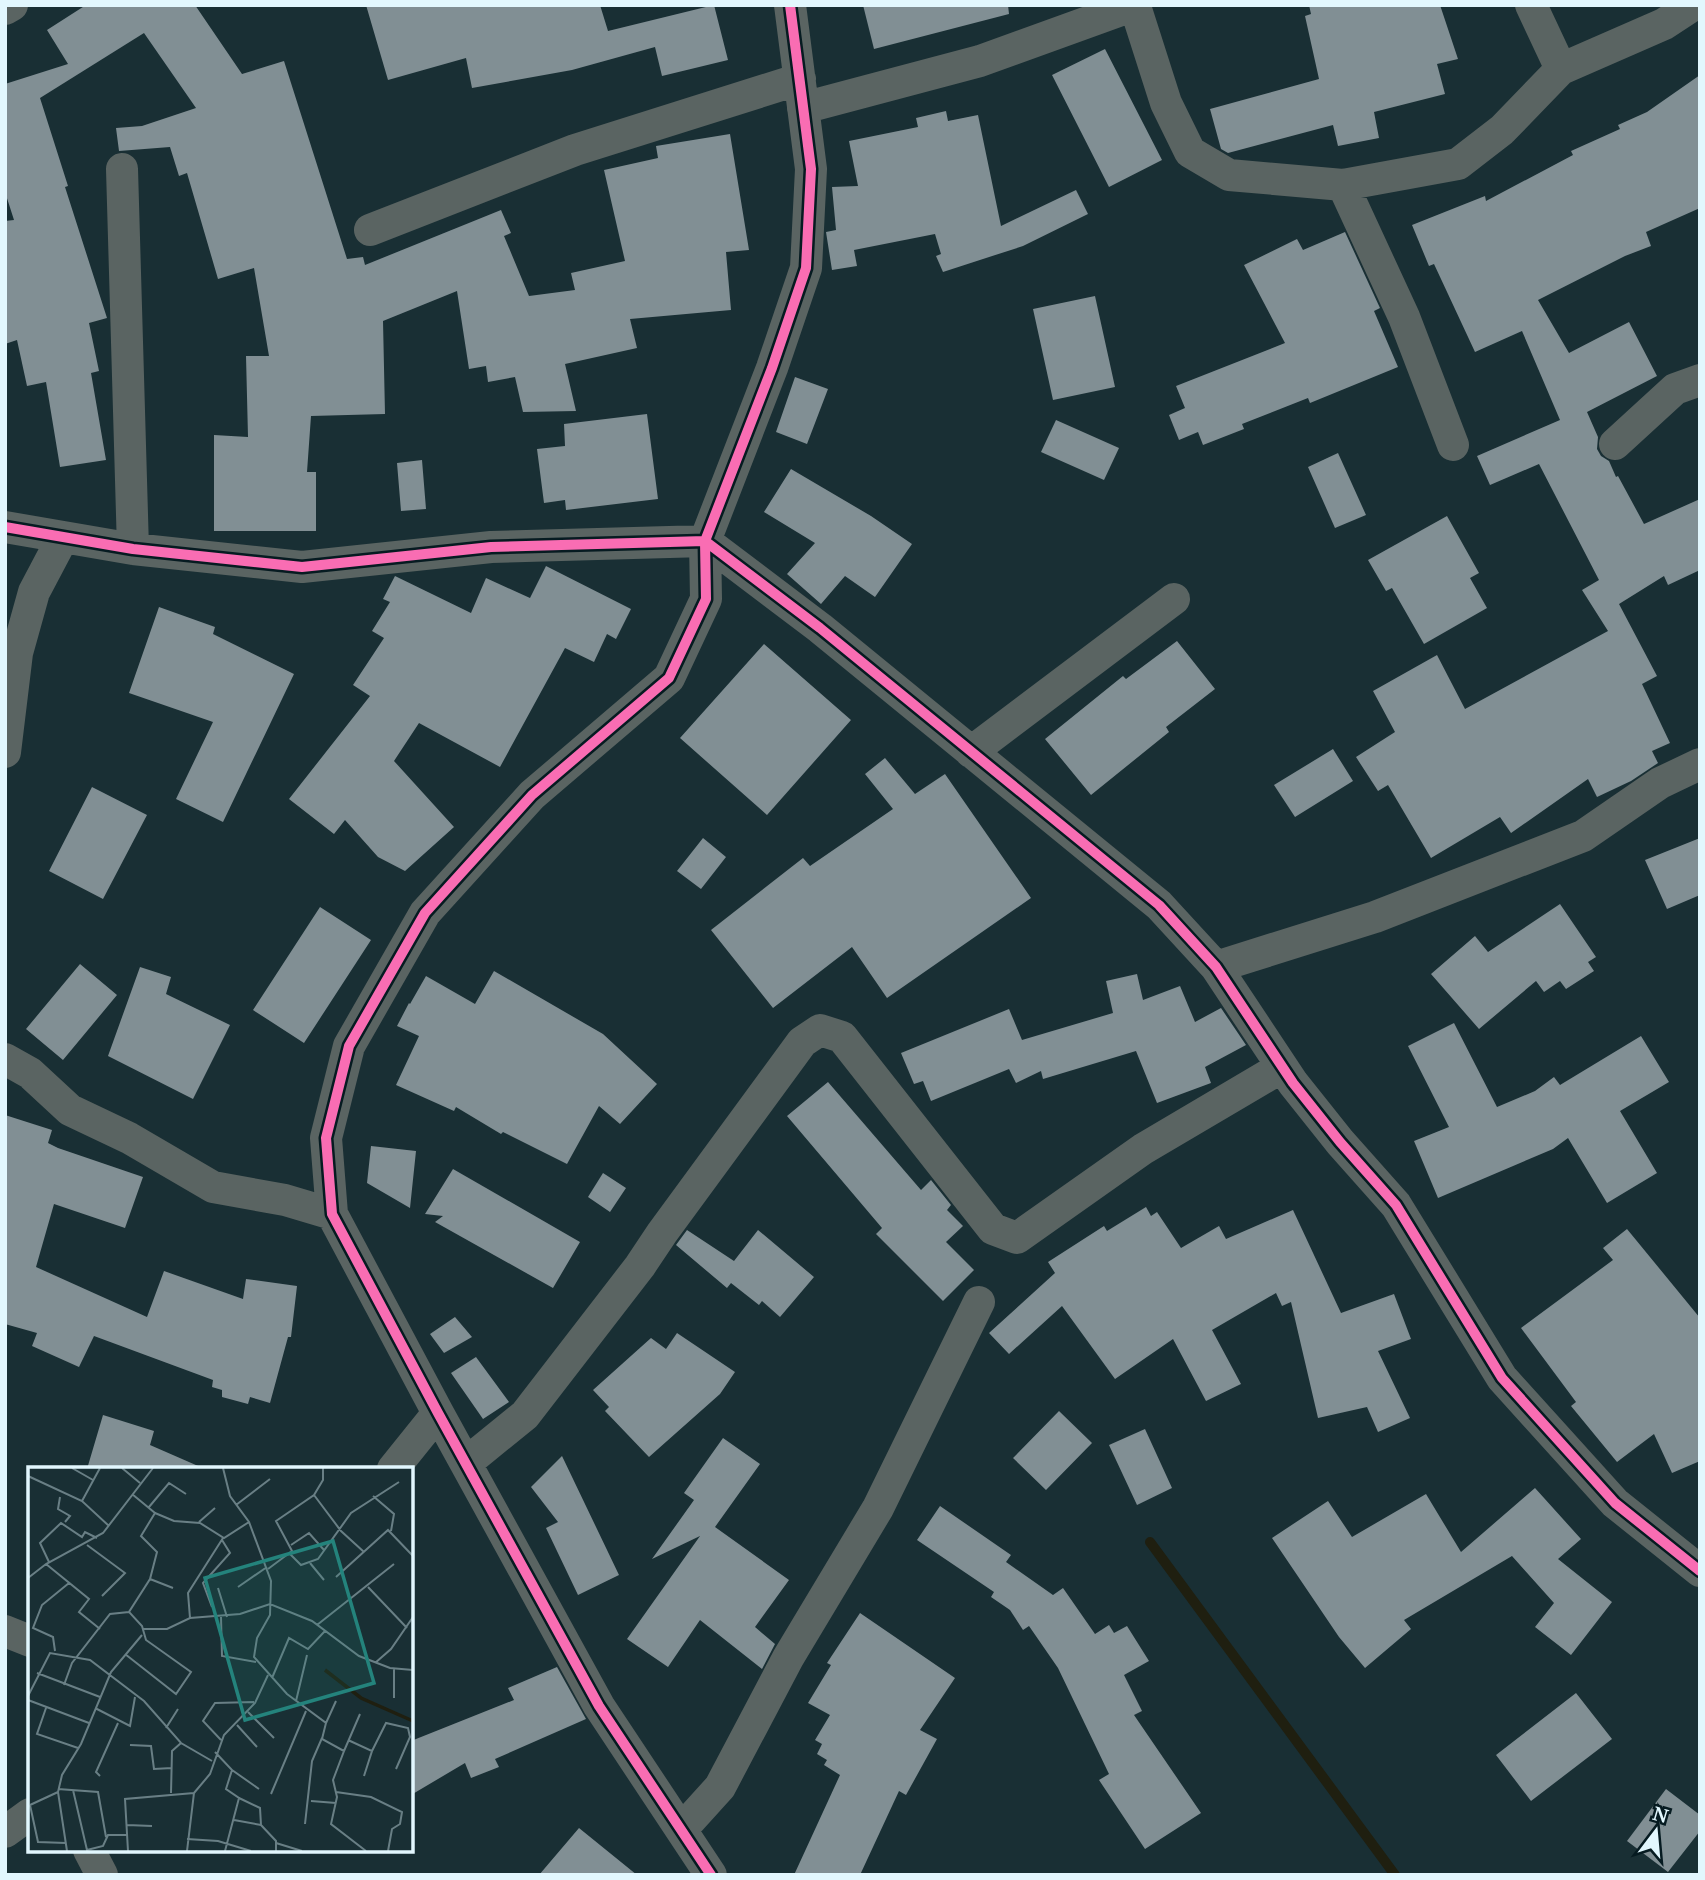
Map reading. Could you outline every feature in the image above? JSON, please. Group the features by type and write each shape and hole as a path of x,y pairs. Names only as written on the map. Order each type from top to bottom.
{"street":[{"path":"5,9 12,5"},
{"path":"711,1875 599,1706 332,1214 326,1138 349,1046 425,913 532,795 669,678 706,599 705,541 772,368 806,268 811,169 790,5"},
{"path":"1531,5 1561,69"},
{"path":"370,230 575,150 802,93 980,61 1135,6 1166,103 1191,152 1229,174 1343,185 1458,164 1502,130 1561,69 1664,24 1693,5"},
{"path":"122,169 133,549"},
{"path":"1343,185 1404,317 1453,445"},
{"path":"1615,444 1675,389 1700,380"},
{"path":"5,527 133,549 302,567 491,547 705,541 820,628 1159,905 1216,967 1282,1067 1340,1142 1396,1205 1502,1378 1615,1503 1700,1571"},
{"path":"5,752 17,653 34,592 64,537"},
{"path":"971,752 1174,598"},
{"path":"1216,967 1375,917 1583,836 1660,783 1700,764"},
{"path":"466,1463 525,1415 640,1266 802,1042 820,1030 842,1037 993,1229 1017,1238 1143,1149 1282,1067"},
{"path":"5,1059 30,1073 70,1110 129,1138 213,1187 285,1200 332,1214"},
{"path":"681,1829 720,1787 788,1658 878,1508 979,1302"},
{"path":"395,1467 438,1413"},
{"path":"5,1632 28,1640"},
{"path":"5,1832 28,1815"},
{"path":"90,1852 102,1875"}],"building":[{"path":"86,5 195,5 242,74 284,61 347,259 363,257 365,265 501,210 511,233 504,236 529,296 575,290 571,273 625,261 604,170 658,158 656,146 730,134 749,250 726,252 731,310 630,319 637,348 565,364 576,411 523,412 515,377 488,382 486,366 469,369 457,291 383,321 385,414 311,416 307,472 316,472 316,531 214,531 214,435 248,437 246,356 269,356 254,268 218,279 187,173 179,176 170,147 119,151 116,128 142,126 196,108 144,33 40,98 107,318 89,323 99,371 91,373 106,460 60,467 46,382 27,386 17,340 5,344 5,221 14,220 5,192 5,84 68,64 47,30"},
{"path":"366,5 600,5 608,31 714,5 728,60 662,76 655,47 572,70 472,88 466,58 388,80"},
{"path":"863,5 1008,5 1009,14 874,49"},
{"path":"1309,5 1440,5 1458,59 1437,64 1445,94 1374,112 1379,138 1338,146 1333,125 1228,153 1221,149 1210,109 1319,79 1305,16 1311,14"},
{"path":"1105,49 1162,160 1109,187 1052,75"},
{"path":"1700,75 1700,208 1646,232 1651,246 1625,256 1538,300 1569,353 1629,322 1657,376 1587,412 1598,437 1597,449 1601,456 1609,461 1644,524 1700,499 1700,570 1668,585 1664,576 1619,604 1657,676 1642,684 1670,743 1652,751 1658,763 1631,781 1597,797 1588,779 1511,833 1500,817 1431,858 1388,785 1378,791 1356,757 1395,732 1373,691 1437,655 1465,709 1608,631 1582,590 1599,580 1539,464 1490,485 1477,456 1560,420 1522,331 1475,352 1434,264 1429,266 1412,225 1485,196 1486,201 1573,155 1571,151 1620,129 1618,125 1647,112"},
{"path":"946,111 948,121 978,115 1001,226 1076,190 1088,214 1023,246 943,272 936,256 941,254 935,234 854,250 857,266 832,270 826,232 836,230 832,187 858,186 849,141 918,127 916,118"},
{"path":"1345,232 1380,308 1374,311 1398,367 1310,403 1308,398 1242,424 1244,429 1203,445 1198,432 1179,440 1169,415 1185,408 1176,386 1285,343 1244,265 1297,239 1303,250"},
{"path":"1095,296 1115,387 1053,400 1033,309"},
{"path":"795,377 828,389 807,444 776,432"},
{"path":"647,414 658,499 566,510 565,500 544,503 537,449 565,446 564,424"},
{"path":"1056,420 1119,448 1104,480 1041,452"},
{"path":"1338,453 1366,515 1335,528 1308,467"},
{"path":"422,460 426,509 401,511 397,463"},
{"path":"791,469 871,516 912,544 875,597 845,576 821,604 787,574 815,543 764,512"},
{"path":"1447,516 1479,573 1470,578 1487,608 1424,644 1392,588 1386,591 1368,560"},
{"path":"546,566 631,609 616,639 607,634 594,662 565,648 500,767 419,723 394,761 454,827 405,871 378,857 345,820 334,834 289,799 370,696 353,685 384,638 372,631 390,602 383,599 395,576 471,613 486,578 530,598"},
{"path":"159,607 215,627 213,634 294,674 223,822 176,799 213,722 129,693"},
{"path":"1177,641 1215,689 1166,727 1169,732 1091,795 1045,739 1123,676 1126,679"},
{"path":"764,644 851,720 767,815 680,738"},
{"path":"1333,749 1353,781 1295,817 1274,785"},
{"path":"885,758 915,794 945,774 1031,898 887,998 852,947 773,1008 711,930 803,858 810,866 893,809 865,774"},
{"path":"92,787 147,815 103,899 49,871"},
{"path":"703,838 726,857 701,889 677,871"},
{"path":"1700,838 1700,895 1667,909 1645,860"},
{"path":"1560,904 1596,957 1588,962 1594,971 1566,989 1560,981 1544,992 1536,981 1479,1029 1431,974 1475,936 1488,952"},
{"path":"320,907 371,940 304,1043 253,1010"},
{"path":"80,964 117,995 63,1060 26,1029"},
{"path":"140,967 171,977 166,994 230,1025 193,1099 108,1056"},
{"path":"494,971 603,1034 657,1084 620,1124 599,1106 567,1164 503,1132 501,1134 456,1107 454,1111 396,1085 419,1036 397,1026 426,976 475,1004"},
{"path":"1137,974 1143,1000 1180,986 1195,1022 1221,1008 1246,1045 1205,1067 1211,1083 1157,1103 1136,1051 1043,1079 1041,1071 1016,1083 1009,1069 931,1101 923,1081 914,1084 901,1053 1009,1009 1022,1040 1113,1013 1106,981"},
{"path":"1454,1023 1497,1107 1535,1091 1554,1077 1560,1085 1641,1036 1669,1082 1620,1111 1657,1173 1607,1203 1568,1138 1553,1149 1438,1198 1414,1141 1449,1127 1408,1046"},
{"path":"828,1082 921,1190 931,1180 951,1205 947,1210 963,1226 946,1242 974,1270 943,1301 876,1234 882,1228 787,1116"},
{"path":"5,1115 52,1130 48,1143 58,1148 143,1177 125,1228 54,1204 36,1267 147,1317 164,1271 243,1299 246,1279 297,1286 291,1337 288,1337 270,1403 250,1397 248,1404 222,1397 222,1390 212,1387 213,1380 94,1336 79,1367 32,1346 37,1333 5,1324"},
{"path":"371,1146 416,1151 410,1208 367,1183"},
{"path":"453,1169 580,1242 553,1288 435,1222 443,1216 425,1214"},
{"path":"603,1173 626,1188 610,1212 588,1197"},
{"path":"1146,1207 1151,1216 1157,1212 1181,1248 1219,1226 1226,1239 1293,1210 1341,1313 1394,1294 1411,1339 1378,1351 1410,1418 1378,1432 1367,1407 1318,1418 1291,1302 1282,1306 1276,1293 1212,1330 1241,1384 1206,1401 1173,1339 1115,1379 1062,1306 1009,1354 989,1333 1055,1273 1048,1262 1104,1226 1107,1231"},
{"path":"1627,1229 1700,1318 1700,1461 1672,1473 1654,1434 1617,1462 1571,1406 1576,1402 1521,1328 1613,1260 1603,1248"},
{"path":"687,1230 734,1261 758,1230 814,1277 780,1317 762,1301 759,1305 731,1283 727,1288 676,1245"},
{"path":"455,1317 472,1337 444,1353 430,1334"},
{"path":"677,1333 735,1372 720,1394 649,1457 605,1411 609,1407 593,1390 651,1338 666,1349"},
{"path":"476,1357 509,1402 483,1419 451,1373"},
{"path":"1059,1411 1092,1443 1046,1490 1013,1458"},
{"path":"103,1415 154,1431 150,1445 200,1467 88,1467"},
{"path":"1145,1429 1172,1488 1137,1505 1109,1445"},
{"path":"723,1438 760,1464 715,1527 789,1580 755,1627 775,1644 762,1669 700,1620 668,1667 627,1639 700,1536 652,1559 694,1500 684,1493"},
{"path":"562,1456 619,1575 578,1595 546,1528 558,1522 531,1487"},
{"path":"1535,1488 1581,1539 1558,1559 1612,1602 1571,1655 1535,1627 1554,1603 1512,1556 1404,1620 1411,1629 1365,1668 1339,1637 1272,1538 1328,1501 1352,1537 1426,1494 1461,1552"},
{"path":"940,1506 1011,1555 1006,1562 1053,1595 1063,1588 1095,1634 1109,1625 1114,1633 1127,1626 1149,1661 1124,1675 1142,1711 1134,1715 1201,1813 1145,1849 1099,1780 1109,1774 1058,1668 1029,1626 1023,1630 1010,1610 991,1597 994,1592 917,1540"},
{"path":"860,1613 955,1678 920,1730 937,1739 906,1795 899,1791 860,1875 794,1875 840,1775 824,1765 827,1760 817,1754 822,1744 815,1740 830,1715 808,1703 831,1665 827,1663"},
{"path":"557,1667 586,1719 495,1759 499,1767 471,1778 465,1763 413,1794 413,1740 514,1700 508,1688"},
{"path":"1576,1693 1612,1739 1531,1801 1496,1755"},
{"path":"1666,1789 1700,1815 1700,1831 1668,1872 1627,1841"},
{"path":"579,1828 637,1875 539,1875"}],"waterway":[{"path":"1150,1542 1395,1875"}],"cycle path":[{"path":"711,1875 599,1706 332,1214 326,1138 349,1046 425,913 532,795 669,678 706,599 705,541 772,368 806,268 811,169 790,5"},
{"path":"5,527 133,549 302,567 491,547 705,541 820,628 1159,905 1216,967 1293,1083 1340,1142 1396,1205 1502,1378 1615,1503 1700,1571"}]}
